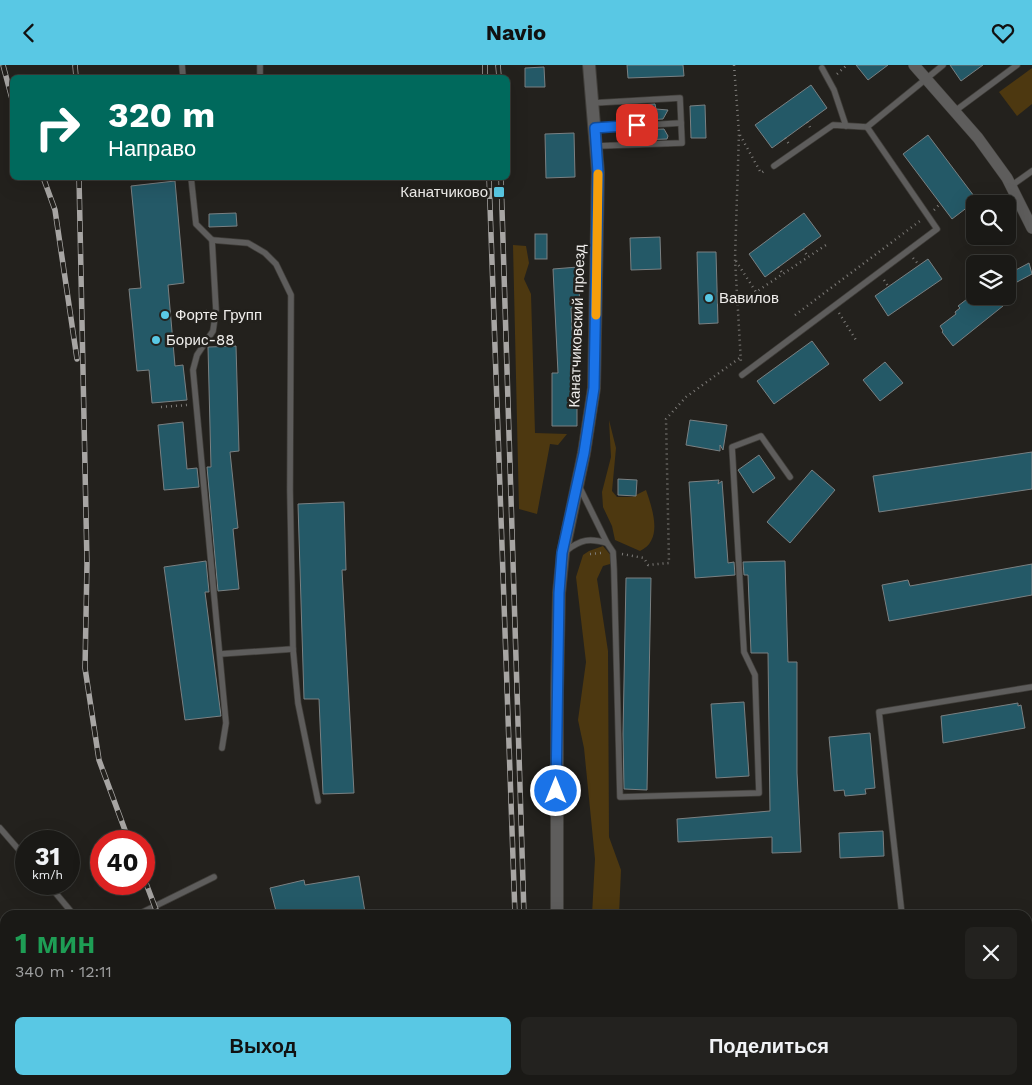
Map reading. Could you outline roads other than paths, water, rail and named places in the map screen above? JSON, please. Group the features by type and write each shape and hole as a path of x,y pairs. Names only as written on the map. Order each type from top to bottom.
{"street":[{"name":"Канатчиковский проезд","path":"557,910 557,692 562,553 594,388 598,172 589,65"},
{"path":"914,65 978,138 1011,186 1032,228"}],"lane":[{"path":"774,166 833,125 866,127 943,65"},
{"path":"955,111 1017,65"},
{"path":"822,68 834,91 846,126"},
{"path":"593,103 680,98 682,143 596,146"},
{"path":"595,128 681,123"},
{"path":"742,375 937,229 866,127"},
{"path":"1011,186 1032,171"},
{"path":"192,180 196,224 212,240 248,243 265,253 276,265 291,295 290,490 293,649 298,703 318,801"},
{"path":"212,240 216,310 213,331 197,355 193,370 226,723 222,748"},
{"path":"577,483 613,552 620,797 759,793 755,675 744,652 732,447 761,436 790,477"},
{"path":"562,553 579,541 592,539 607,543"},
{"path":"220,654 293,649"},
{"path":"901,910 879,712 1032,687"},
{"path":"0,828 15,846"},
{"path":"147,910 214,877"},
{"path":"57,895 70,910"}],"railway":[{"path":"3,65 10,91"},
{"path":"75,65 76,75"},
{"path":"485,65 485,75"},
{"path":"498,65 499,75"},
{"path":"44,180 55,210 77,359"},
{"path":"79,180 87,564 85,668 99,760 125,830"},
{"path":"489,180 515,910"},
{"path":"501,180 524,910"},
{"path":"150,895 156,910"}],"place":[{"name":"Канатчиково","path":"499,192"},
{"name":"Вавилов","path":"709,298"},
{"name":"Форте Групп","path":"165,315"},
{"name":"Борис-88","path":"156,340"}]}
